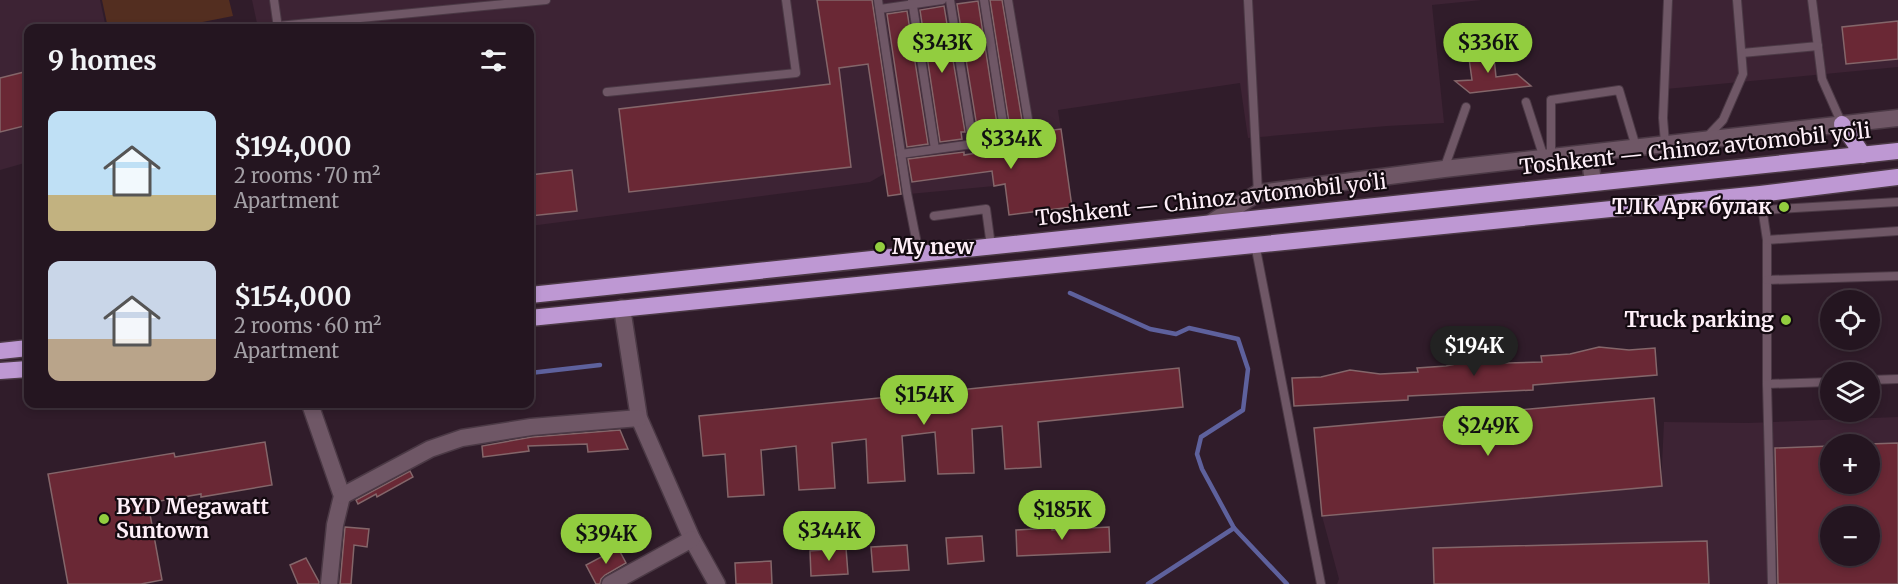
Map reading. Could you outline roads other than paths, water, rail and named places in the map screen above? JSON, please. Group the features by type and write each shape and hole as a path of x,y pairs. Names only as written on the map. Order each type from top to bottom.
{"highway":[{"path":"1842,124 1863,155"},
{"name":"Toshkent — Chinoz avtomobil yoʻli","path":"534,295 1898,151"},
{"path":"534,318 1760,194 1898,177"},
{"path":"1572,212 1578,195 1575,184"},
{"path":"0,351 24,348"},
{"path":"0,371 24,369"}],"street":[{"path":"1212,222 1258,193 1665,143 1898,118"},
{"path":"1589,153 1593,182"},
{"path":"622,308 639,418 692,539 717,584"},
{"path":"311,408 342,496 335,525 329,584"},
{"path":"342,496 430,449 462,438 531,428 639,418"},
{"path":"610,584 692,539"}],"lane":[{"path":"274,0 278,24"},
{"path":"308,24 546,0"},
{"path":"607,92 796,73 786,0"},
{"path":"919,254 901,154 879,4 942,0"},
{"path":"901,154 973,144 950,0"},
{"path":"984,0 1004,129"},
{"path":"971,134 1029,125 1008,0"},
{"path":"1248,0 1258,193"},
{"path":"1665,143 1663,118 1668,0"},
{"path":"1706,139 1723,120 1743,74 1737,0"},
{"path":"1812,0 1822,79 1842,124"},
{"path":"913,2 935,149"},
{"path":"1742,53 1818,46"},
{"path":"1547,157 1551,100 1619,90 1636,147"},
{"path":"1526,102 1547,157"},
{"path":"1444,169 1466,108"},
{"path":"1760,194 1767,240 1766,403 1772,584"},
{"path":"1762,210 1898,202"},
{"path":"934,216 986,209 991,246"},
{"path":"1767,240 1898,231"},
{"path":"1255,244 1321,584"},
{"path":"1767,280 1898,276"},
{"path":"1880,380 1898,379"},
{"path":"1767,384 1820,382"}],"waterway":[{"path":"1070,293 1150,329 1176,334 1189,328 1238,339 1248,369 1243,410 1201,437 1197,454 1202,469 1234,528 1287,584"},
{"path":"534,373 600,365"},
{"path":"1148,584 1234,528"}],"place":[{"name":"ТЛК Арк булак","path":"1784,207"},
{"name":"My new","path":"880,247"},
{"name":"Truck parking","path":"1786,320"},
{"name":"BYD Megawatt Suntown","path":"104,519"}]}
